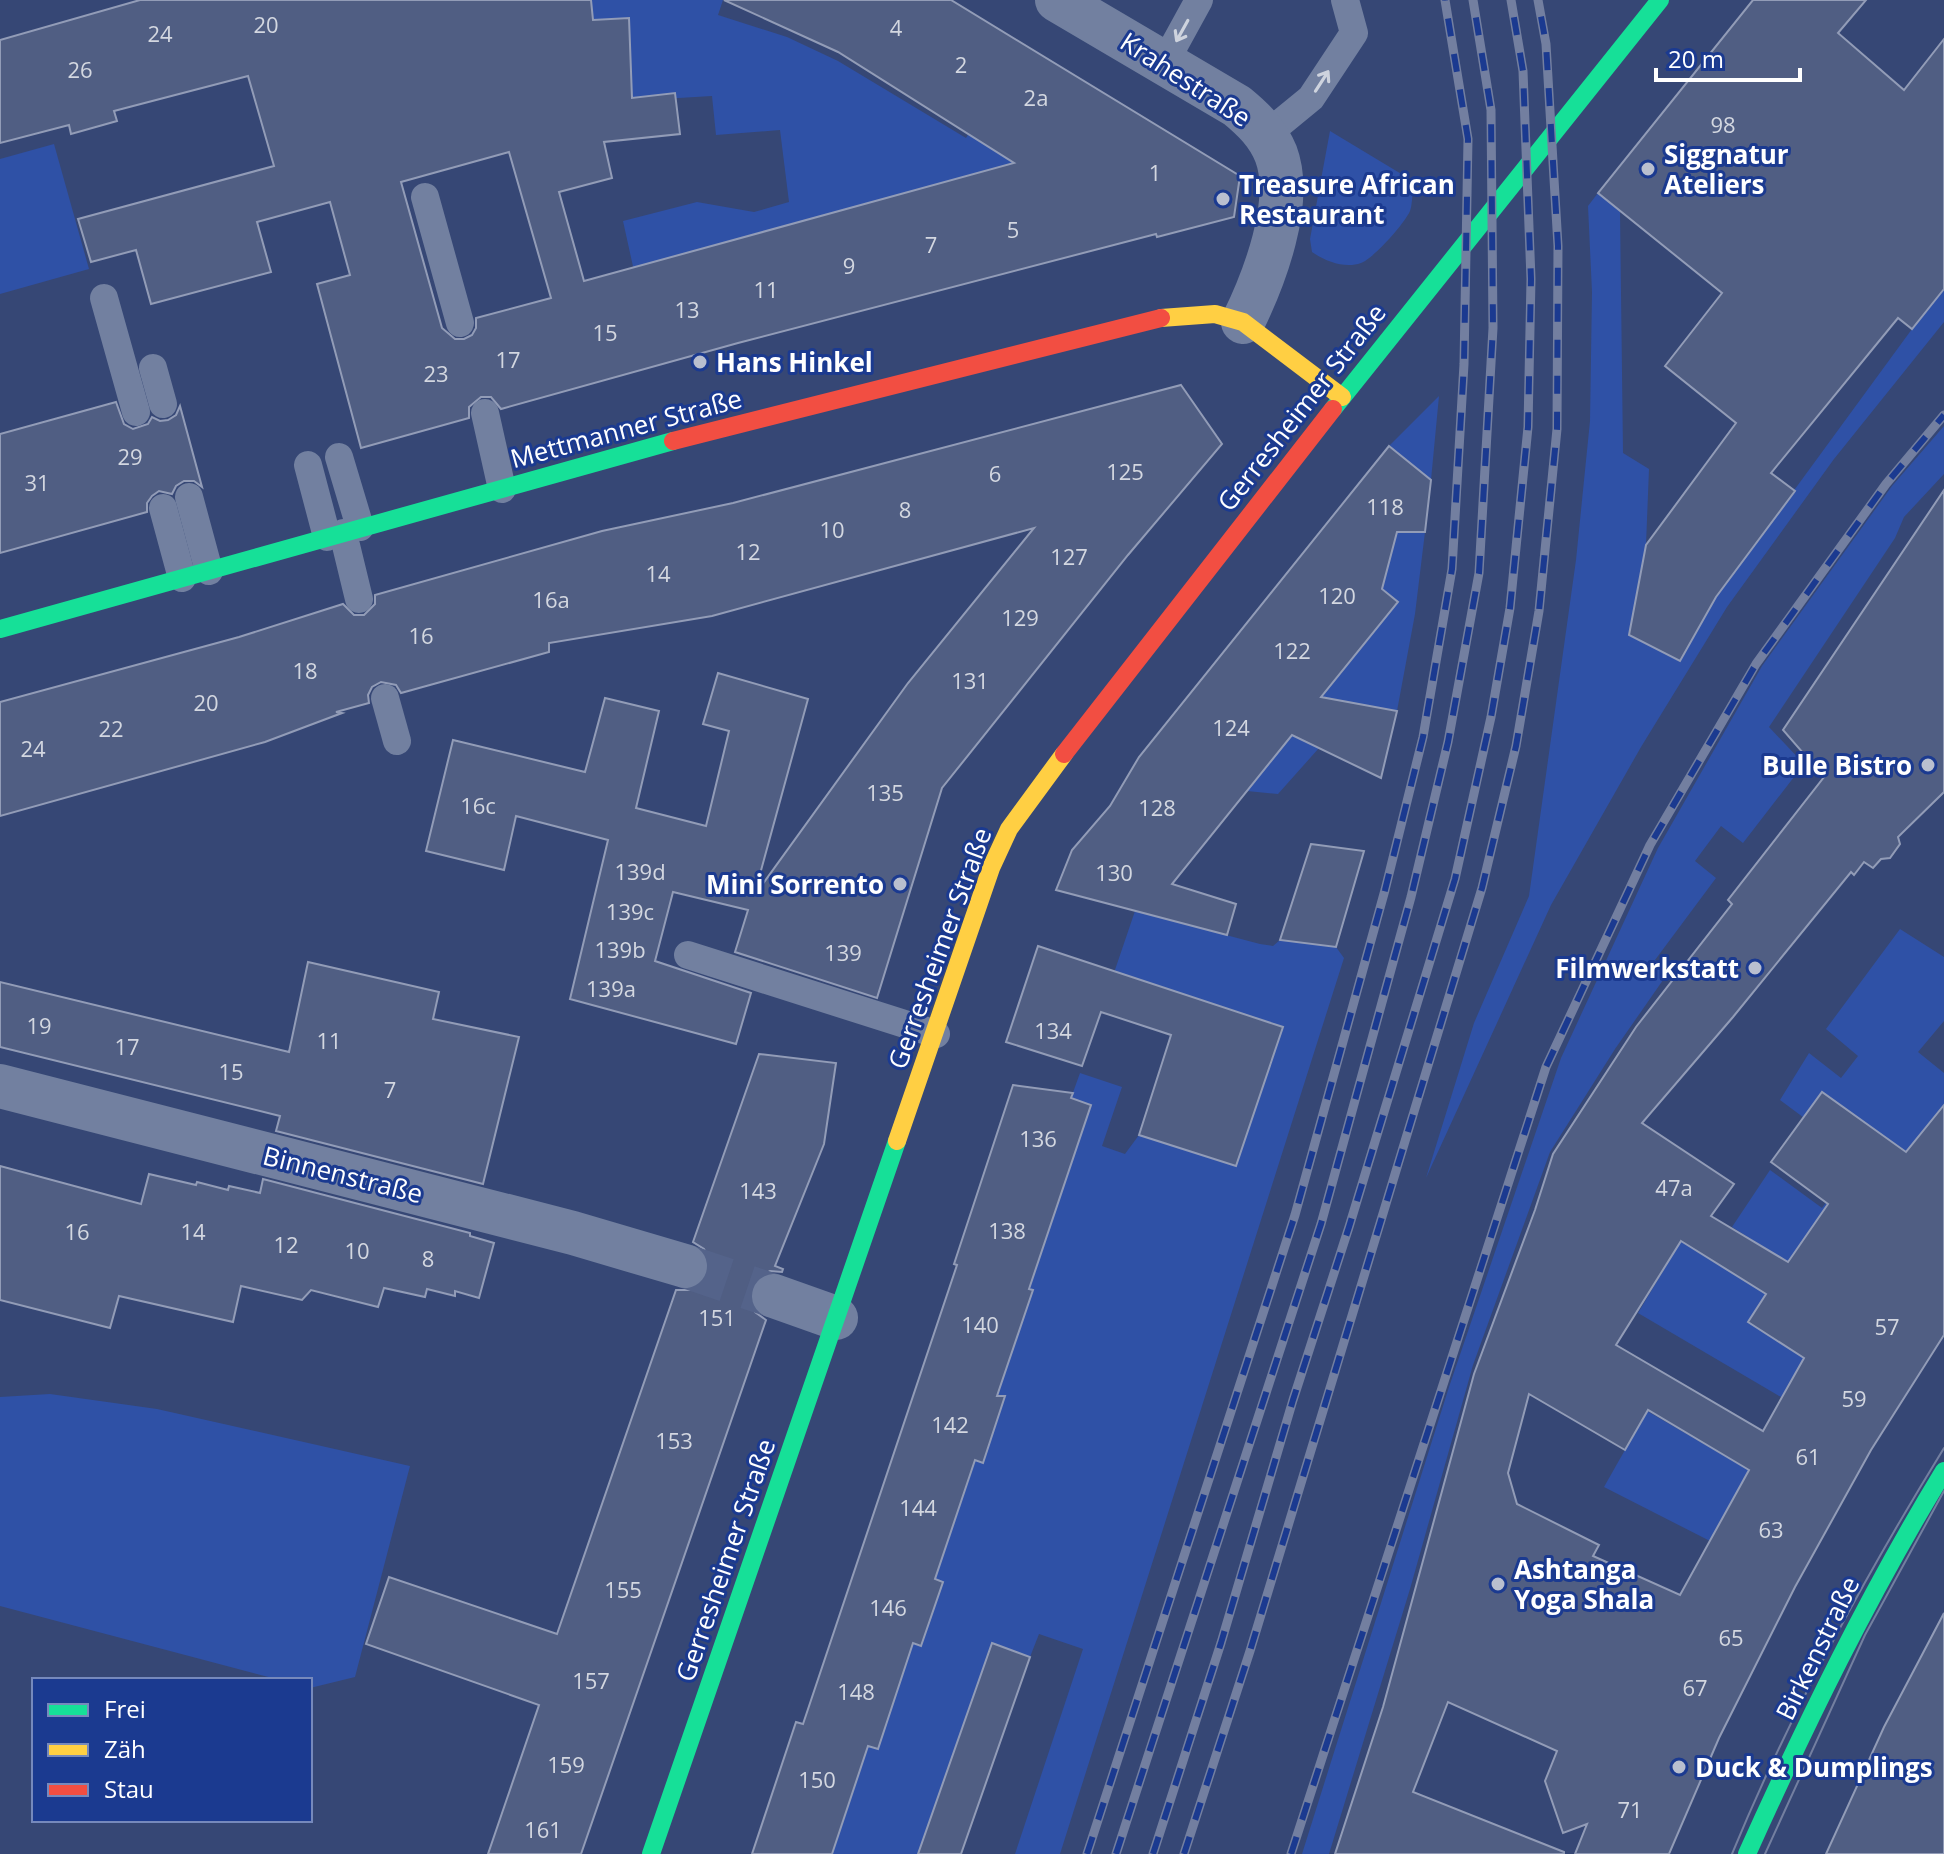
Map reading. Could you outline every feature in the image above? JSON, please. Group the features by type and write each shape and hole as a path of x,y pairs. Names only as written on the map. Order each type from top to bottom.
{"street":[{"name":"Krahestraße","path":"1057,0 1237,106 1255,120 1266,135 1276,155 1281,190 1262,285 1243,322"},
{"name":"Gerresheimer Straße","path":"651,1854 991,868 1009,829 1063,755 1342,397 1660,0"},
{"name":"Mettmanner Straße","path":"0,629 659,445 1169,316 1215,314 1243,322 1342,397"},
{"name":"Binnenstraße","path":"0,1086 573,1233 685,1266"},
{"path":"774,1296 836,1318"},
{"name":"Birkenstraße","path":"1747,1854 1849,1638 1898,1546 1944,1471"}],"lane":[{"path":"1165,62 1199,0"},
{"path":"1266,135 1311,98 1354,33 1345,0"},
{"path":"425,197 460,323"},
{"path":"104,298 150,408 153,368"},
{"path":"485,413 502,489"},
{"path":"339,457 343,532 359,599"},
{"path":"308,465 343,532"},
{"path":"176,502 195,574"},
{"path":"385,698 397,741"},
{"path":"688,955 936,1034"}],"shaded area":[{"path":"526,0 723,0 718,15 787,37 838,61 966,138 980,116 1052,159 634,271 623,221 697,202 754,212 789,202 780,130 716,135 712,96 595,103"},
{"path":"1330,131 1403,175 1413,192 1410,211 1402,224 1373,255 1355,265 1335,263 1312,252 1310,239"},
{"path":"54,144 89,269 0,294 0,159"},
{"path":"1598,193 1620,211 1623,453 1649,469 1646,545 1629,634 1679,661 1716,597 1944,289 1944,322 1834,459 1727,607 1641,747 1551,905 1426,1178 1474,1023 1529,896 1576,560 1590,421 1592,292 1588,206"},
{"path":"1439,396 1431,480 1389,446"},
{"path":"1944,426 1944,474 1904,517 1895,538 1769,727 1804,764 1743,843 1721,826 1695,861 1716,878 1655,960 1670,970 1615,1049 1550,1152 1473,1365 1410,1589 1329,1854 1302,1854 1449,1387 1561,1058 1658,848 1762,666 1892,486"},
{"path":"1397,532 1425,532 1415,614 1397,711 1332,723 1319,748 1278,794 1247,791 1398,602 1382,589"},
{"path":"1135,911 1260,944 1273,946 1280,940 1336,947 1344,958 1060,1854 1015,1854 1083,1649 1039,1634 1030,1657 992,1644 918,1854 832,1854 868,1746 878,1749 913,1643 921,1645 943,1582 935,1579 975,1460 983,1462 1004,1399 996,1397 1091,1105 1071,1098 1080,1073 1122,1087 1102,1146 1125,1154 1139,1135 1236,1165 1283,1028 1183,994 1168,1034 1101,1011"},
{"path":"1900,929 1944,957 1944,1021 1918,1052 1944,1073 1944,1105 1934,1117 1944,1179 1878,1132 1858,1158 1780,1100 1809,1053 1841,1078 1858,1056 1826,1029"},
{"path":"1770,1170 1822,1208 1839,1185 1911,1233 1789,1263 1732,1227"},
{"path":"1681,1241 1767,1293 1821,1369 1798,1407 1638,1313"},
{"path":"50,1394 157,1409 410,1466 355,1677 312,1688 312,1678 272,1678 0,1606 0,1397"},
{"path":"1647,1411 1749,1470 1710,1541 1604,1487"}],"building":[{"path":"140,0 591,0 593,20 629,18 632,98 675,93 680,134 604,142 612,178 559,192 584,281 1014,163 838,52 724,0 951,0 1240,176 1234,217 1157,237 1156,234 738,343 501,409 491,397 481,397 469,407 469,418 361,448 317,284 350,275 330,202 257,222 271,272 151,304 136,250 91,262 78,219 274,166 248,76 114,111 117,121 71,134 69,125 0,143 0,40","holes":["509,152 551,298 476,318 472,335 455,339 442,328 401,182"]},
{"path":"1753,0 1866,0 1838,33 1904,90 1944,39 1944,289 1912,329 1898,318 1771,473 1795,491 1716,597 1680,661 1629,635 1646,545 1736,423 1665,366 1722,293 1598,193"},
{"path":"1181,385 1222,444 1128,555 942,788 877,998 735,952 748,910 673,892 655,961 751,993 736,1044 570,999 608,840 516,816 504,870 426,851 453,740 585,772 605,698 659,711 636,808 706,826 729,731 703,724 718,673 808,699 754,896 908,683 1034,528 712,616 549,643 549,652 401,693 396,685 381,682 372,687 368,695 369,703 336,712 342,713 265,742 0,816 0,702 239,637 343,604 354,615 364,615 375,604 375,595 602,531 733,503"},
{"path":"116,402 124,424 133,429 148,424 152,417 160,421 168,420 176,415 180,406 202,487 194,481 184,481 176,486 172,494 159,491 152,496 147,503 147,512 0,553 0,434"},
{"path":"1389,446 1431,480 1425,532 1397,532 1382,589 1398,602 1321,697 1397,711 1381,778 1292,735 1172,884 1236,904 1227,935 1056,890 1072,850 1110,806 1139,757"},
{"path":"1944,490 1944,792 1898,837 1900,844 1890,858 1881,859 1873,868 1864,862 1854,875 1851,872 1642,1123 1734,1184 1711,1216 1788,1262 1828,1204 1771,1162 1822,1092 1906,1152 1944,1105 1944,1335 1871,1450 1795,1587 1719,1738 1669,1854 1575,1854 1587,1824 1563,1833 1545,1781 1557,1751 1448,1702 1413,1792 1564,1854 1335,1854 1383,1707 1474,1374 1553,1154 1636,1027 1732,904 1728,900 1824,777 1783,730","holes":["1681,1241 1766,1294 1748,1322 1804,1358 1763,1431 1616,1345","1529,1394 1625,1450 1648,1410 1749,1470 1680,1595 1593,1556 1599,1545 1517,1504 1508,1473"]},
{"path":"1311,844 1364,851 1336,947 1280,940"},
{"path":"1038,946 1283,1027 1236,1166 1139,1135 1171,1035 1101,1012 1082,1066 1006,1042"},
{"path":"308,962 439,992 433,1019 519,1037 483,1184 276,1131 280,1116 0,1047 0,982 289,1052"},
{"path":"759,1054 836,1063 824,1144 775,1266 783,1269 782,1272 770,1271 758,1277 750,1288 750,1301 755,1312 766,1320 581,1854 488,1854 539,1705 366,1644 389,1577 557,1634 676,1290 692,1290 702,1285 709,1274 709,1259 704,1249 693,1242"},
{"path":"1013,1085 1073,1093 1071,1098 1091,1105 1029,1289 1033,1290 997,1396 1005,1396 983,1463 975,1460 935,1579 943,1582 921,1646 913,1643 878,1749 868,1746 832,1854 752,1854 796,1722 803,1724 957,1265 954,1264"},
{"path":"0,1166 141,1204 149,1174 196,1185 197,1182 228,1190 229,1186 260,1193 263,1179 470,1233 470,1236 494,1243 479,1298 455,1291 455,1296 427,1289 425,1297 384,1288 378,1307 311,1290 302,1300 241,1286 233,1322 119,1296 110,1328 0,1300"},
{"path":"1944,1613 1944,1854 1826,1854 1884,1727"},
{"path":"992,1643 1030,1657 961,1854 918,1854"}],"tunnel":[{"path":"685,1266 774,1296"}],"tram line":[{"path":"1732,1854 1803,1698 1885,1546 1944,1448"},
{"path":"1765,1854 1865,1635 1944,1491"}],"railway":[{"path":"1087,1854 1295,1215 1385,890 1423,737 1452,569 1464,364 1468,139 1445,0"},
{"path":"1116,1854 1321,1224 1411,897 1448,742 1479,573 1493,328 1491,110 1473,0"},
{"path":"1153,1854 1221,1643 1455,879 1491,717 1510,608 1528,427 1531,279 1523,71 1511,0"},
{"path":"1184,1854 1250,1651 1482,888 1516,746 1539,611 1557,429 1558,246 1546,44 1538,0"},
{"path":"1291,1854 1546,1067 1650,845 1756,664 1886,484 1944,415"}],"traffic: fast":[{"path":"1333,409 1660,0"},
{"path":"0,629 673,441"},
{"path":"651,1854 897,1141"},
{"path":"1747,1854 1840,1660 1890,1564 1944,1471"}],"traffic: slow":[{"path":"1161,318 1215,314 1243,322 1342,397"},
{"path":"897,1141 991,868 1009,829 1064,754"}],"traffic: jam":[{"path":"673,441 1161,318"},
{"path":"1064,754 1333,409"}],"place":[{"name":"Siggnatur Ateliers","path":"1648,169"},
{"name":"Treasure African Restaurant","path":"1223,199"},
{"name":"Hans Hinkel","path":"700,362"},
{"name":"Bulle Bistro","path":"1928,765"},
{"name":"Mini Sorrento","path":"900,884"},
{"name":"Filmwerkstatt","path":"1755,968"},
{"name":"Ashtanga Yoga Shala","path":"1498,1584"},
{"name":"Duck & Dumplings","path":"1679,1767"}]}
